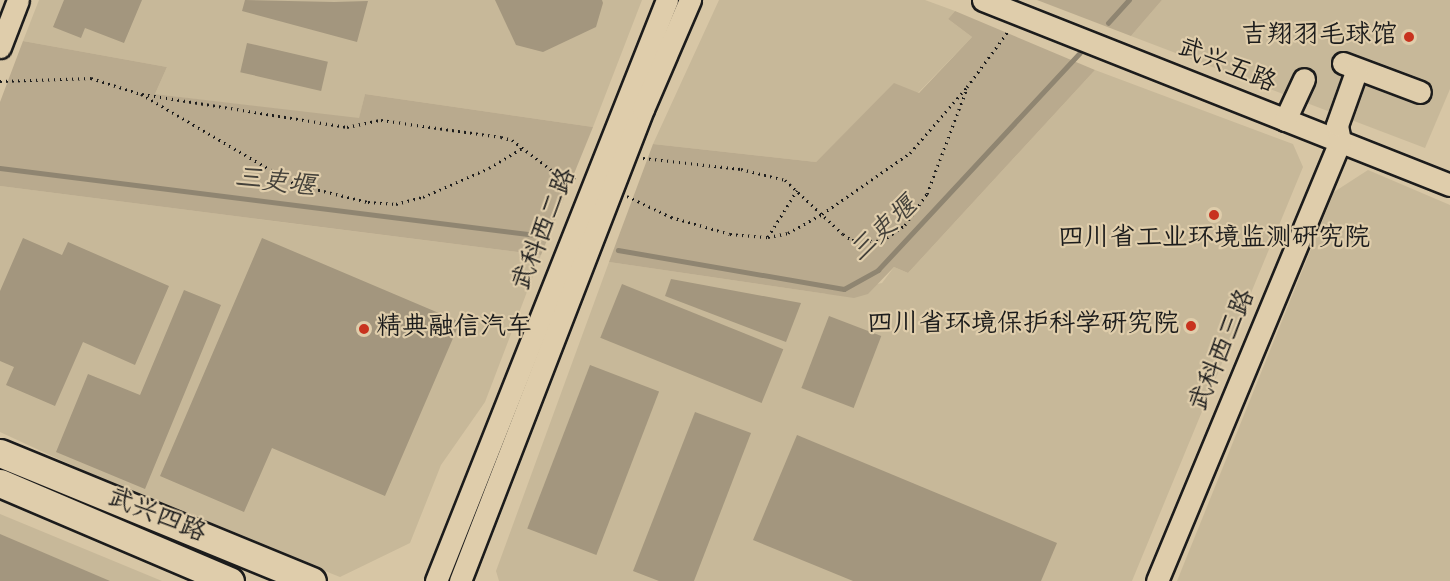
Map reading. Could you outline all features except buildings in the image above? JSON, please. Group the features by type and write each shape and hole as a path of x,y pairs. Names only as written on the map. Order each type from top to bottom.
{"main road":[{"name":"武兴四路","path":"0,453 312,581"},
{"name":"武兴四路","path":"0,483 230,581"}],"street":[{"path":"0,47 18,0"},
{"name":"武科西二路","path":"460,581 605,181 667,0"},
{"name":"武科西二路","path":"436,581 605,181 625,155 690,0"},
{"name":"武兴五路","path":"983,0 1450,185"},
{"name":"武科西三路","path":"1157,581 1340,141 1338,125 1350,66 1420,92"},
{"path":"1285,120 1304,80"}],"path":[{"path":"0,81 91,78 141,94 347,127 381,120 501,137 522,148 562,178 605,181 671,217 730,234 768,237 788,233 822,214 910,153 947,105 967,87 1020,15"},
{"path":"625,155 741,169 785,180 852,240 882,241 905,225 927,194 967,87"},
{"path":"141,94 295,184 368,202 396,204 423,197 489,168 522,148"},
{"path":"768,237 797,190"}],"shaded area":[{"path":"39,0 642,0 593,127 365,94 359,119 155,94 167,67 23,41"},
{"path":"719,0 925,0 955,11 948,19 972,37 918,93 894,84 816,162 653,144"},
{"path":"1037,0 1162,0 1131,36"},
{"path":"1162,0 1450,0 1450,89 1425,148 1131,36"},
{"path":"955,11 1095,70 908,273 894,267 868,294 854,298 609,262 653,144 816,162 894,83 919,93 972,37 948,19"},
{"path":"23,41 167,67 155,94 359,118 365,94 593,127 541,255 0,186 0,102"},
{"path":"1095,70 1293,144 1303,167 1132,581 499,581 496,571 609,262 827,294 882,283 894,267 908,273"},
{"path":"1368,170 1450,205 1450,581 1177,581 1334,192"},
{"name":"精典融信汽车","path":"0,186 541,255 485,402 441,465 410,543 340,577 147,500 0,432"},
{"path":"0,514 162,581 0,581"}],"waterway":[{"name":"三吏堰","path":"1108,23 1129,0"},
{"name":"三吏堰","path":"618,250 844,289 878,270 1080,53"},
{"name":"三吏堰","path":"0,168 544,236"}],"place":[{"name":"吉翔羽毛球馆","path":"1409,37"},
{"name":"四川省工业环境监测研究院","path":"1214,215"},
{"name":"四川省环境保护科学研究院","path":"1191,326"},
{"name":"精典融信汽车","path":"364,329"}]}
